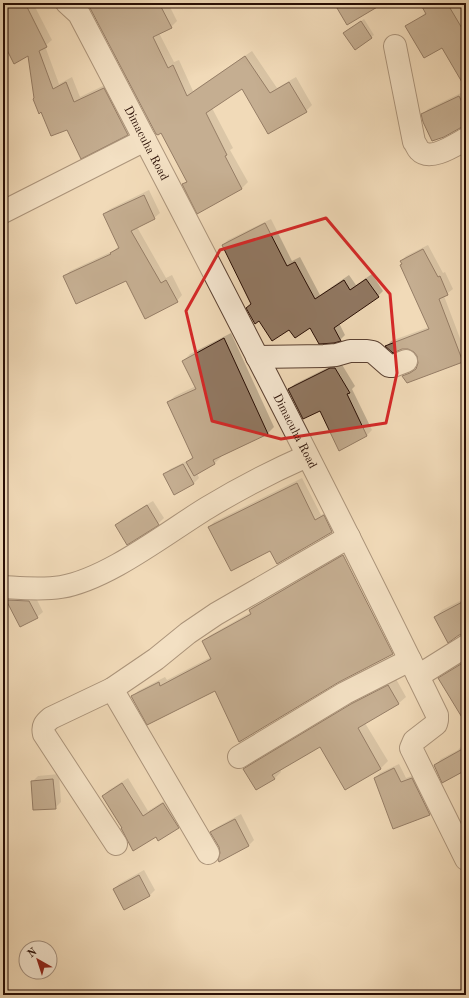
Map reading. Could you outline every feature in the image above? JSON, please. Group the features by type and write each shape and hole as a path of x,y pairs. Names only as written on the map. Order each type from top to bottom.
{"street":[{"name":"Dimacuha Road","path":"67,3 79,14 145,140 349,537 437,715 436,724 414,741 411,748 466,859"},
{"path":"395,46 414,142 420,151 428,154 438,154 466,139"},
{"path":"3,212 145,140"},
{"path":"257,357 324,356 367,351 373,352 389,366 406,361"},
{"path":"3,587 60,587 86,580 130,557 232,493 266,474 307,456"},
{"path":"116,844 44,734 43,729 45,723 51,718 112,689 156,659 188,633 216,614 349,537"},
{"path":"239,757 345,693 414,668 466,646"},
{"path":"112,689 208,853"}],"highlighted area":[{"path":"326,218 390,294 397,373 386,423 281,439 212,421 186,311 220,250"}],"building":[{"path":"3,3 25,3 47,47 39,51 53,89 66,82 74,102 104,88 128,135 81,159 67,130 51,136 41,112 39,114 33,99 28,56 14,64 3,42"},
{"path":"86,3 159,3 172,28 153,37 168,68 173,65 187,96 245,56 270,93 289,82 307,112 268,134 242,89 206,113 227,155 225,156 242,189 197,214 182,184 187,182 161,133 158,135 156,134"},
{"path":"334,3 384,3 347,25"},
{"path":"420,3 447,3 466,35 466,89 442,48 424,58 405,26 426,14"},
{"path":"361,21 372,38 355,50 343,33"},
{"path":"459,96 466,110 466,127 460,128 444,137 432,141 421,114"},
{"path":"144,195 155,219 131,231 161,283 166,280 178,302 145,319 126,281 76,304 63,276 111,254 110,253 119,248 103,214"},
{"path":"265,223 287,266 295,262 315,299 344,280 350,290 366,279 379,297 334,328 341,341 319,344 310,328 295,338 289,330 272,341 259,321 255,324 246,308 251,304 222,245"},
{"path":"423,249 438,277 440,276 448,295 439,299 463,362 407,383 402,376 416,369 418,363 417,356 414,352 408,349 402,349 393,353 385,346 429,329 400,265 402,264 400,261"},
{"path":"224,338 268,434 213,460 215,464 194,476 186,462 193,458 167,402 196,389 182,361"},
{"path":"330,368 335,368 350,393 347,394 367,436 339,451 320,411 303,419 288,389"},
{"path":"183,464 194,484 174,495 163,474"},
{"path":"297,483 315,520 324,515 332,532 277,564 270,551 231,571 208,527"},
{"path":"147,505 159,525 127,545 115,525"},
{"path":"343,555 393,654 339,682 239,742 215,691 147,725 131,696 159,682 160,686 211,659 202,641 251,614 249,610"},
{"path":"6,600 29,601 38,618 20,627"},
{"path":"466,600 466,634 459,635 448,643 434,617"},
{"path":"466,661 466,724 438,678"},
{"path":"388,685 399,704 358,728 381,769 345,790 320,747 272,775 275,779 256,790 243,769 351,704"},
{"path":"466,747 466,770 442,783 434,765"},
{"path":"394,768 401,782 412,778 430,815 393,829 374,778"},
{"path":"53,779 56,809 33,810 31,781"},
{"path":"122,783 143,816 163,803 179,828 158,841 156,837 133,851 122,828 102,796"},
{"path":"235,819 249,846 219,862 219,847 210,832"},
{"path":"139,875 150,896 124,910 113,889"}]}
